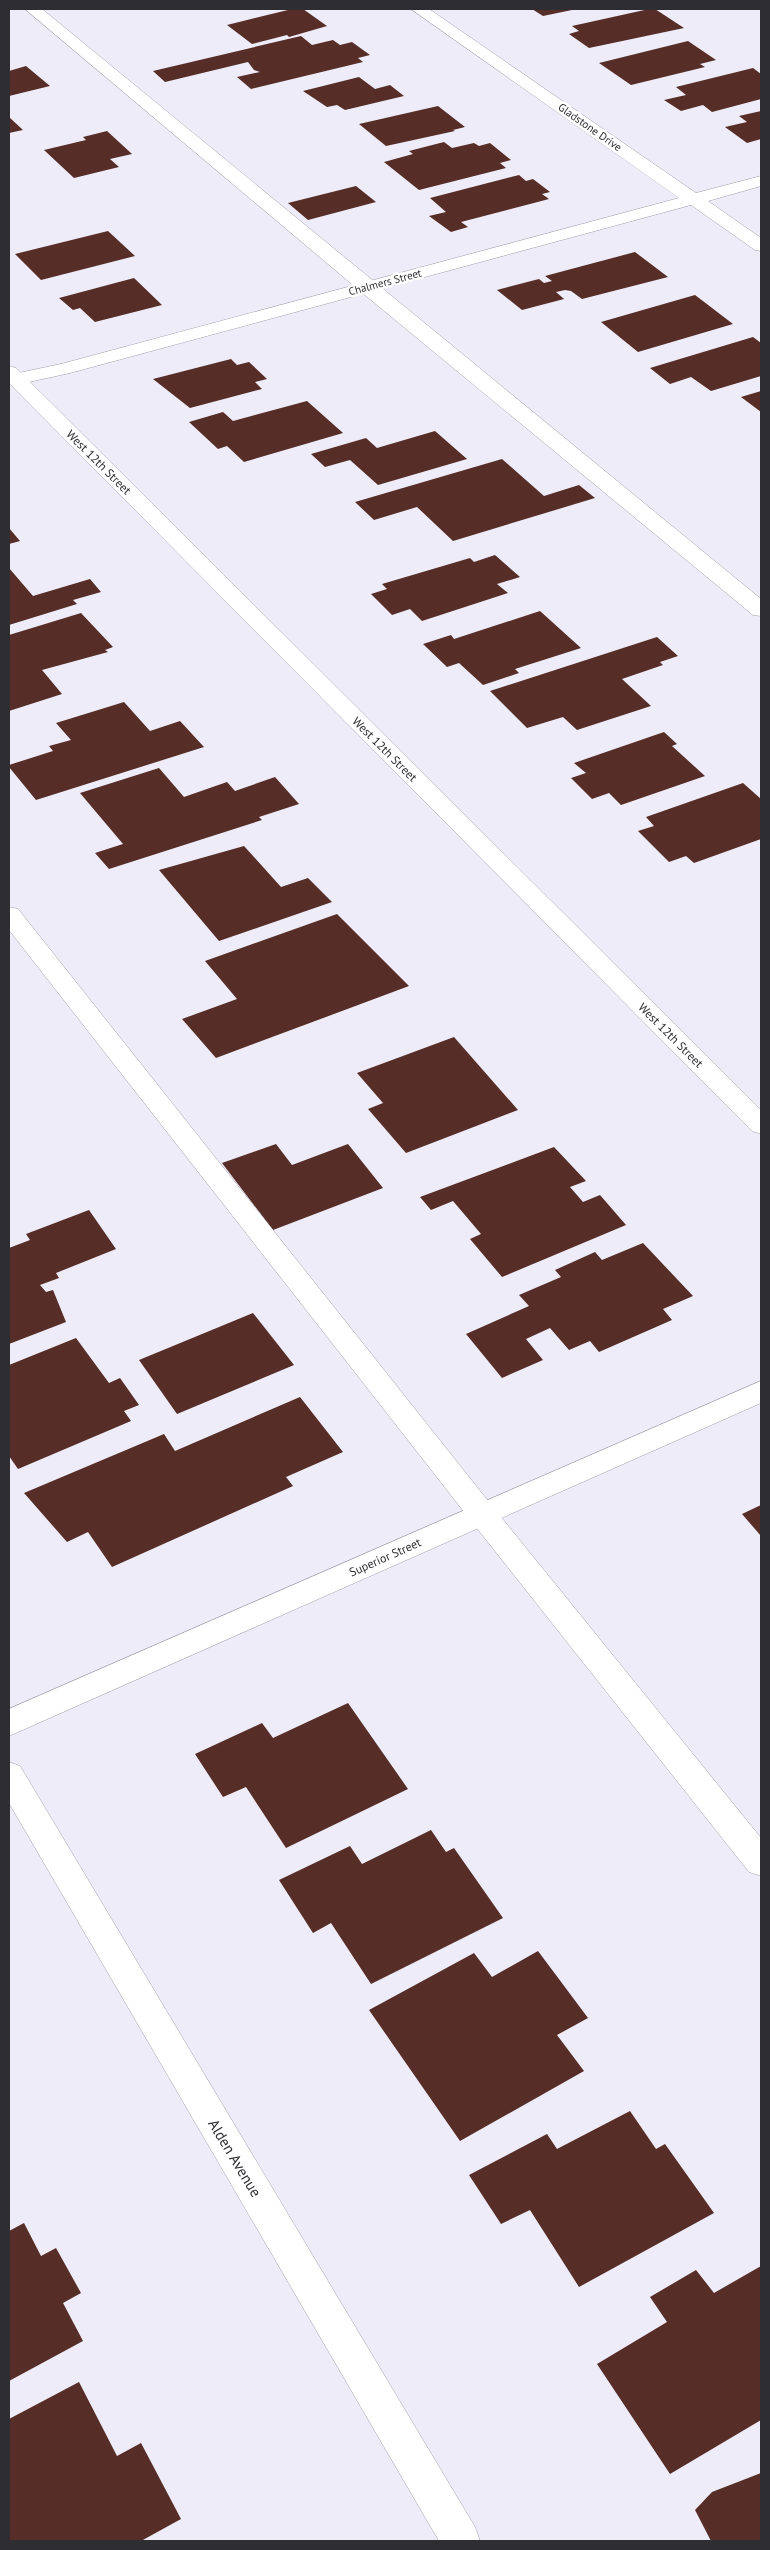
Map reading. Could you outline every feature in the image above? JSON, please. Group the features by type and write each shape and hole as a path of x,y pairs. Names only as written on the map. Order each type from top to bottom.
{"street":[{"path":"33,9 367,287 761,610"},
{"name":"Gladstone Drive","path":"419,9 761,246"},
{"name":"Chalmers Street","path":"11,377 63,369 761,180"},
{"name":"West 12th Street","path":"11,377 761,1125"},
{"path":"9,914 482,1514 761,1862"},
{"name":"Superior Street","path":"9,1723 761,1391"},
{"name":"Alden Avenue","path":"9,1775 461,2541"}],"building":[{"path":"292,9 303,9 327,26 289,37 287,35 252,44 227,25"},
{"path":"532,9 572,9 572,10 543,16"},
{"path":"655,9 684,28 589,48 569,34 579,31 572,26"},
{"path":"301,36 312,45 333,40 340,45 352,42 370,55 358,58 363,62 251,89 237,77 260,72 254,70 248,62 165,82 153,71"},
{"path":"688,41 716,60 700,64 705,67 631,85 599,63"},
{"path":"26,66 50,86 9,96 9,71"},
{"path":"753,68 761,74 761,99 712,112 703,105 681,111 664,100 686,95 676,87"},
{"path":"359,77 375,89 390,85 404,96 345,110 337,105 327,107 303,91"},
{"path":"438,106 465,127 453,130 455,131 386,146 359,124"},
{"path":"761,111 761,139 747,143 725,127 747,122 739,116"},
{"path":"9,117 23,130 9,133"},
{"path":"107,131 132,154 110,159 119,167 74,178 44,150 86,140 83,137"},
{"path":"444,142 452,148 474,143 479,146 490,143 511,160 500,163 506,168 419,190 384,162 413,154 409,151"},
{"path":"519,175 526,181 533,179 550,192 542,194 549,199 461,222 468,227 451,232 429,216 446,212 430,198"},
{"path":"356,186 376,202 308,220 288,203"},
{"path":"108,231 135,256 41,280 15,254"},
{"path":"635,252 668,277 582,299 571,291 556,292 564,299 522,310 497,290 539,279 544,283 552,281 545,276"},
{"path":"134,278 162,305 95,322 80,308 73,310 59,298"},
{"path":"695,295 733,324 638,352 601,322"},
{"path":"753,337 761,343 761,376 711,391 691,377 670,384 650,368"},
{"path":"231,359 237,365 249,362 267,379 255,382 262,389 190,408 153,379"},
{"path":"761,391 761,412 741,397"},
{"path":"307,401 343,433 244,462 227,446 218,449 189,422 223,412 233,421"},
{"path":"435,431 467,459 378,485 350,460 325,467 311,454 366,438 377,448"},
{"path":"502,459 544,496 579,485 595,498 453,541 417,507 374,520 355,502"},
{"path":"9,528 20,541 9,544"},
{"path":"495,555 520,577 497,584 508,593 422,621 410,609 392,615 371,594 387,589 382,584 470,558 474,562"},
{"path":"9,568 33,596 90,579 101,592 73,600 77,604 9,625"},
{"path":"540,611 581,648 515,669 519,673 483,685 459,663 447,667 423,644 451,635 454,639"},
{"path":"81,613 113,647 105,650 108,652 42,670 62,694 9,711 9,635"},
{"path":"657,637 678,656 660,662 663,665 622,679 651,706 577,730 563,717 527,728 490,691"},
{"path":"124,702 150,731 180,721 204,747 36,800 9,767 9,765 53,751 49,746 71,740 56,723"},
{"path":"664,732 677,744 672,746 705,776 621,805 609,793 592,799 571,778 586,773 574,763"},
{"path":"159,768 184,797 227,782 235,791 275,777 299,804 259,817 262,820 109,869 95,853 123,844 80,793"},
{"path":"743,783 761,799 761,839 694,863 686,856 669,862 638,831 654,826 646,817"},
{"path":"244,846 281,887 308,878 332,902 219,941 159,870"},
{"path":"337,914 409,986 216,1058 182,1019 237,999 205,961"},
{"path":"454,1037 518,1110 406,1153 368,1109 383,1103 357,1073"},
{"path":"276,1144 292,1165 348,1144 383,1188 273,1230 222,1163"},
{"path":"554,1147 586,1181 570,1187 583,1202 600,1195 626,1225 502,1277 470,1239 481,1234 453,1201 431,1210 420,1197"},
{"path":"89,1210 116,1249 56,1273 59,1278 40,1285 46,1292 53,1290 66,1322 9,1344 9,1248 30,1240 26,1234"},
{"path":"643,1243 693,1296 663,1309 672,1320 599,1352 590,1341 569,1350 550,1328 526,1339 543,1360 502,1378 466,1334 529,1306 519,1295 561,1277 555,1270 595,1252 602,1260"},
{"path":"253,1313 294,1365 177,1414 139,1360"},
{"path":"76,1338 109,1383 120,1378 139,1405 124,1411 131,1421 18,1469 9,1456 9,1365"},
{"path":"300,1397 343,1452 286,1477 293,1486 112,1567 88,1532 67,1542 24,1493 164,1434 175,1451"},
{"path":"761,1505 761,1536 742,1514"},
{"path":"348,1703 408,1789 286,1848 246,1787 223,1797 195,1754 262,1723 273,1738"},
{"path":"431,1830 446,1852 454,1848 503,1918 371,1984 331,1923 313,1933 279,1880 350,1846 362,1864"},
{"path":"538,1951 588,2018 557,2035 584,2071 460,2141 369,2010 474,1953 492,1977"},
{"path":"630,2111 656,2149 665,2144 714,2213 579,2287 530,2210 501,2224 469,2175 547,2134 557,2149"},
{"path":"24,2223 41,2256 56,2248 81,2293 63,2303 83,2341 9,2381 9,2231"},
{"path":"761,2266 761,2420 670,2474 597,2364 667,2322 650,2297 696,2270 714,2293"},
{"path":"79,2382 117,2456 141,2443 181,2519 141,2541 9,2541 9,2419"},
{"path":"761,2473 761,2541 711,2541 695,2510 712,2492"}]}
